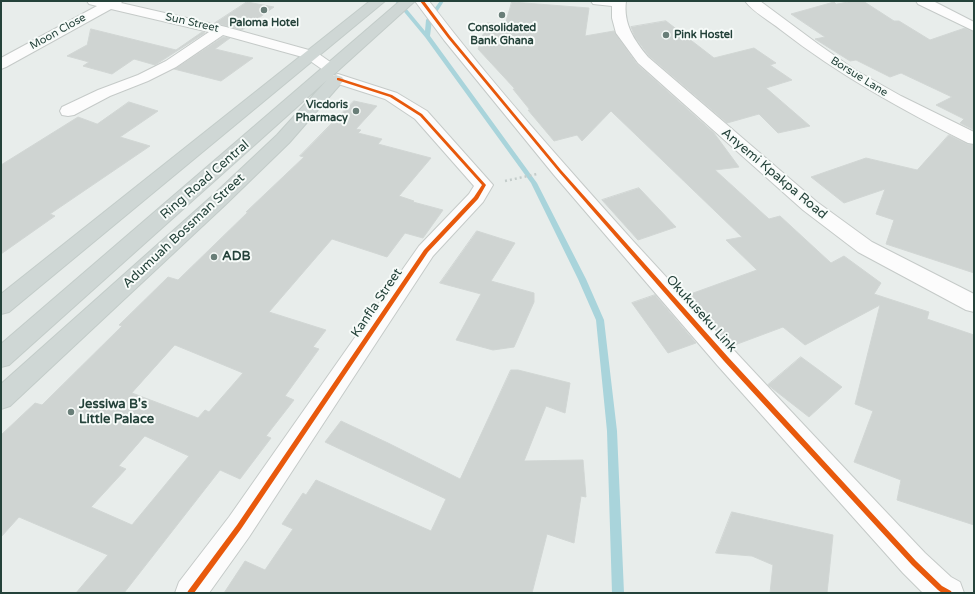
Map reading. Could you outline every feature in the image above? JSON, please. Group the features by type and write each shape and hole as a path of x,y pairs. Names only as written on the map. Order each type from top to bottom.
{"main road":[{"name":"Adumuah Bossman Street","path":"1,399 283,139 352,51 408,1"},
{"path":"1,306 376,2"},
{"name":"Ring Road Central","path":"1,358 334,74"}],"street":[{"name":"Sun Street","path":"94,1 113,3 221,30 311,55 334,74"},
{"path":"598,1 618,2"},
{"name":"Borsue Lane","path":"752,1 802,40 851,73 892,97 974,139"},
{"path":"923,1 974,27"},
{"name":"Anyemi Kpakpa Road","path":"618,2 617,12 620,27 633,48 643,60 810,206 865,247 946,291 974,304"},
{"name":"Moon Close","path":"1,64 113,3"},
{"name":"Okukuseku Link","path":"424,4 449,37 560,171 726,359 914,563 940,588 949,593"},
{"path":"68,111 104,93 144,78 171,64 221,30"},
{"name":"Kanfla Street","path":"190,593 239,527 426,251 476,198 484,186 421,115 390,96 334,74"}],"path":[{"path":"504,181 541,174"}],"building":[{"path":"863,1 894,21 899,21 930,40 965,28 974,32 974,130 960,123 964,119 936,105 952,97 901,73 890,77 856,60 850,61 815,39 825,37 791,14 834,2 836,4"},
{"path":"247,2 274,7 242,30 215,23"},
{"path":"512,2 589,8 585,36 614,31 637,64 714,133 739,167 715,170 769,219 780,216 831,263 844,256 881,283 874,294 929,312 927,319 974,335 974,525 897,500 901,480 854,462 873,411 855,404 880,305 805,345 783,327 732,346 685,296 757,270 726,240 742,237 611,111 582,141 577,135 554,141 528,110 530,110 513,89 515,89 478,49 487,23 505,24"},
{"path":"666,21 714,58 754,48 776,63 770,65 792,80 766,88 810,126 778,133 759,114 727,123 649,56 635,37 631,27"},
{"path":"91,29 176,50 202,32 205,33 155,65 134,59 112,74 83,66 89,62 67,56 87,45"},
{"path":"223,37 230,38 215,49 253,58 221,81 174,69"},
{"path":"354,101 377,106 356,129 361,130 358,133 382,139 378,144 431,158 399,196 414,201 413,202 443,210 423,238 405,233 387,257 332,239 269,312 326,330 313,347 319,349 285,396 294,400 266,436 271,438 240,479 220,470 124,593 76,593 108,555 19,517 1,537 1,435 35,403 42,405 122,326 119,325 168,277 178,280 304,157 300,156","holes":["175,345 243,373 209,412 205,410 198,418 132,393","145,436 189,456 132,525 91,507 126,469 119,466"]},
{"path":"129,102 158,111 120,137 150,146 50,214 55,216 1,254 1,165 78,117 97,124"},
{"path":"949,135 967,144 974,145 974,273 886,244 894,220 876,214 885,189 844,203 811,177 866,158 917,170"},
{"path":"639,188 676,227 638,240 602,200"},
{"path":"477,231 515,243 491,281 534,293 534,302 514,347 493,350 456,340 481,294 440,283"},
{"path":"655,295 696,343 668,353 632,303"},
{"path":"801,357 842,387 809,417 768,385"},
{"path":"511,370 518,370 570,383 565,413 546,406 524,461 583,460 586,497 581,496 574,543 547,534 532,593 224,593 245,561 265,570 293,529 282,524 303,493 306,495 316,480 431,531 446,499 325,442 341,421 460,479"},
{"path":"732,512 833,535 827,593 770,593 773,565 752,556 716,553"}],"waterway":[{"path":"397,1 427,36"},
{"path":"427,36 429,20 442,1"},
{"path":"427,36 534,183 582,279 600,320 612,431 618,593"}],"cycle path":[{"path":"422,1 449,37 560,171 726,359 914,563 940,588 949,593"},
{"path":"190,593 239,527 426,251 476,198 484,185 421,115 391,96 338,79"}],"place":[{"name":"Paloma Hotel","path":"264,10"},
{"name":"Consolidated Bank Ghana","path":"502,15"},
{"name":"Pink Hostel","path":"666,35"},
{"name":"Vicdoris Pharmacy","path":"356,111"},
{"name":"ADB","path":"214,257"},
{"name":"Jessiwa B's Little Palace","path":"71,412"}]}
